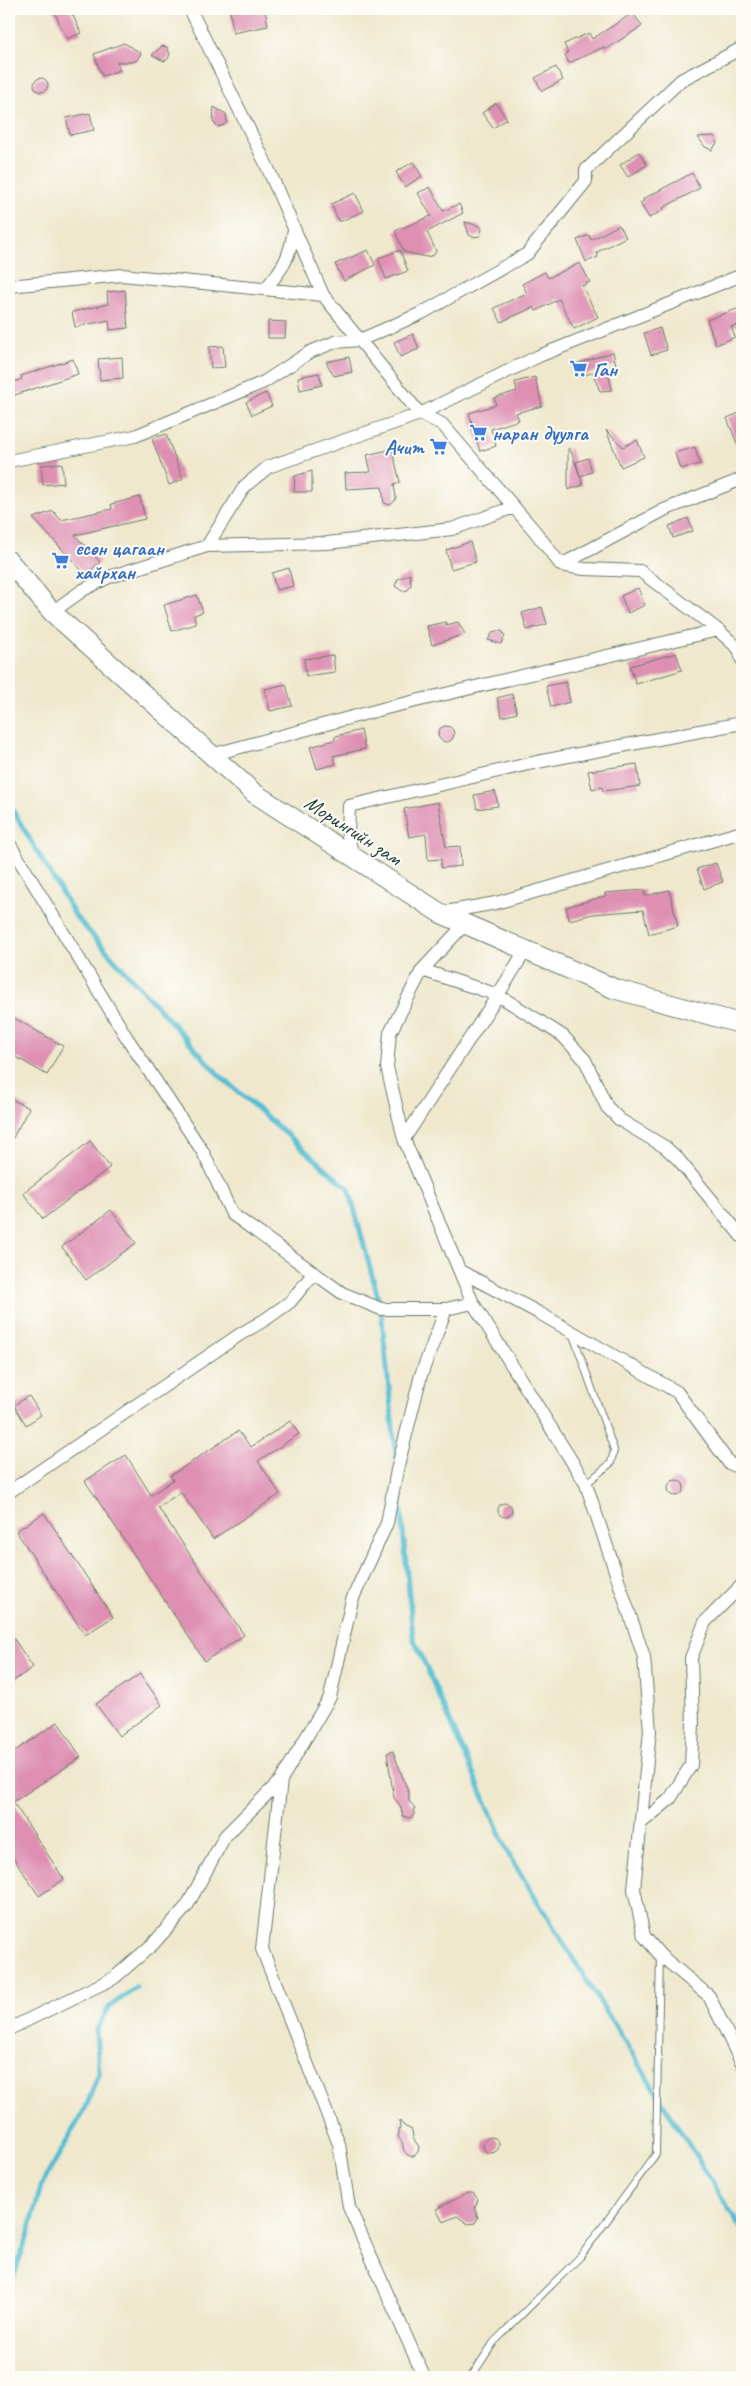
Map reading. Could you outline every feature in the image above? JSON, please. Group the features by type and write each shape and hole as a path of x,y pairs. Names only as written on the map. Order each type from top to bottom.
{"main road":[{"name":"Морингийн зам","path":"9,561 52,612 254,793 440,913 615,989 742,1024"}],"street":[{"path":"190,9 266,164 324,295 420,414 442,424 561,564 584,569 640,571 718,630 741,652"},
{"path":"9,461 135,436 264,382 310,352 335,342 360,340 422,313 527,254 577,194 586,181 586,170 681,80 742,48"},
{"path":"266,288 284,267 291,252 294,228"},
{"path":"9,286 122,274 324,295"},
{"path":"206,546 245,486 268,467 420,414 539,356 742,275"},
{"path":"561,564 664,510 742,479"},
{"path":"52,612 83,590 109,577 206,546 326,543 452,529 514,507"},
{"path":"211,755 386,708 718,630"},
{"path":"353,856 348,836 349,806 537,762 742,723"},
{"path":"440,913 496,903 742,832"},
{"path":"9,843 127,1038 203,1152 232,1214 314,1274 342,1292 381,1309 446,1309 472,1303"},
{"path":"465,924 422,970 390,1033 387,1067 404,1139 472,1303 586,1484 644,1657 650,1731 634,1889 644,1936 660,1956 709,1996 742,2064"},
{"path":"404,1139 525,951"},
{"path":"422,970 498,995 563,1036 585,1060 607,1107 620,1120 665,1147 678,1159 742,1238"},
{"path":"460,1271 539,1313 677,1392 729,1462 742,1469"},
{"path":"9,1492 239,1335 266,1320 290,1302 314,1274"},
{"path":"9,2029 114,1978 153,1944 187,1906 225,1836 282,1780 330,1697 352,1600 387,1523 397,1470 421,1374 446,1309"},
{"path":"641,1824 670,1798 691,1765 693,1724 692,1658 705,1622 742,1585"},
{"path":"282,1780 262,1949 339,2144 349,2207 416,2371 424,2377"}],"lane":[{"path":"572,1333 614,1450 611,1463 586,1484"},
{"path":"471,2377 494,2342 580,2257 656,2154 660,1956"}],"building":[{"path":"53,9 70,9 81,33 67,39"},
{"path":"230,9 265,9 268,26 233,33"},
{"path":"633,13 642,26 605,50 604,47 569,63 565,55 568,53 564,44 589,33 592,39"},
{"path":"124,43 141,53 137,60 133,62 117,62 120,70 102,76 94,54"},
{"path":"162,46 167,47 170,54 168,59 164,61 152,55"},
{"path":"556,67 563,80 542,91 535,78"},
{"path":"38,78 44,78 48,85 44,92 38,92 34,88 34,82"},
{"path":"496,103 507,119 493,128 482,113"},
{"path":"214,107 226,114 227,122 224,125 218,127 213,122"},
{"path":"90,113 94,130 70,135 66,118"},
{"path":"714,136 717,143 712,150 705,147 698,137"},
{"path":"639,152 647,165 628,177 620,165"},
{"path":"413,162 422,176 405,187 396,172"},
{"path":"692,173 700,188 663,208 664,210 649,218 640,203 644,201 643,199"},
{"path":"430,187 443,211 459,204 463,213 427,232 436,251 434,255 427,257 404,252 395,231 431,216 418,193"},
{"path":"355,193 364,211 339,222 331,204"},
{"path":"465,222 480,226 482,229 480,236 473,237 469,235"},
{"path":"619,225 626,237 597,252 598,257 586,262 577,240 589,235 591,240"},
{"path":"368,250 375,265 344,281 335,264"},
{"path":"400,250 408,271 386,279 378,258"},
{"path":"580,263 590,282 582,286 598,317 574,329 559,299 536,311 534,307 501,322 494,308 527,293 522,284 545,272 548,278"},
{"path":"125,290 128,328 110,330 109,320 75,327 72,312 108,304 107,292"},
{"path":"742,307 742,324 731,327 735,337 716,345 707,320"},
{"path":"268,321 286,322 285,338 268,338"},
{"path":"660,328 667,350 651,355 644,333"},
{"path":"413,334 419,349 400,357 394,342"},
{"path":"223,346 225,367 211,368 209,347"},
{"path":"613,352 616,365 607,368 612,390 600,391 594,377 600,370 579,377 573,365"},
{"path":"122,357 123,378 100,380 98,359"},
{"path":"349,357 352,372 334,376 326,362"},
{"path":"73,359 78,374 9,397 9,384 22,379 21,376"},
{"path":"319,373 322,385 300,390 298,377"},
{"path":"535,377 542,406 516,413 519,420 491,429 496,446 480,451 469,413 496,405 494,398 517,391 515,382"},
{"path":"266,393 272,406 252,415 246,402"},
{"path":"742,412 742,454 741,454 727,418"},
{"path":"606,430 623,447 637,440 644,457 621,467"},
{"path":"166,434 183,479 169,485 152,439"},
{"path":"695,447 700,464 680,469 675,453"},
{"path":"570,448 583,485 568,490 568,449"},
{"path":"392,449 400,482 394,484 396,498 394,502 390,505 384,503 382,487 346,489 345,473 371,472 367,455"},
{"path":"588,458 592,472 580,476 576,462"},
{"path":"62,463 64,483 43,485 41,465"},
{"path":"312,471 312,492 294,492 295,476"},
{"path":"140,497 145,519 75,535 100,562 86,575 33,518 53,511 61,520 112,509 111,504"},
{"path":"688,518 693,531 673,538 669,526"},
{"path":"470,542 476,562 451,569 446,550"},
{"path":"289,568 293,586 276,590 272,573"},
{"path":"410,574 411,585 408,590 402,591 395,586 398,579"},
{"path":"638,588 645,605 628,613 621,596"},
{"path":"197,595 203,612 194,615 196,624 172,631 164,605"},
{"path":"542,607 547,624 527,630 522,613"},
{"path":"446,622 446,625 458,622 465,634 432,645 427,626"},
{"path":"502,631 505,636 501,644 488,640 493,632"},
{"path":"676,653 682,670 636,684 630,666"},
{"path":"333,655 335,672 306,676 304,659"},
{"path":"566,682 570,702 551,707 546,686"},
{"path":"286,684 292,706 270,711 265,689"},
{"path":"512,694 517,713 502,717 497,698"},
{"path":"446,726 454,734 446,742 438,734"},
{"path":"361,730 365,749 333,756 336,764 317,769 310,747 334,740 336,736"},
{"path":"637,764 640,786 603,791 602,787 592,789 588,771"},
{"path":"495,791 498,806 477,809 474,795"},
{"path":"438,802 446,847 460,846 461,866 441,868 441,859 428,860 426,834 409,837 404,809"},
{"path":"716,863 723,882 704,889 697,869"},
{"path":"644,890 645,896 669,890 678,926 649,934 643,910 593,914 569,920 566,907 605,896 605,893"},
{"path":"9,1015 63,1046 47,1075 9,1053"},
{"path":"9,1098 29,1108 9,1145"},
{"path":"90,1141 110,1167 43,1219 23,1193"},
{"path":"111,1210 136,1243 86,1280 62,1247"},
{"path":"29,1396 41,1415 26,1425 14,1405"},
{"path":"290,1421 299,1434 258,1461 280,1494 213,1539 181,1492 158,1507 244,1635 205,1661 85,1481 126,1455 151,1495 173,1480 170,1476 238,1431 251,1447"},
{"path":"676,1480 682,1482 684,1488 682,1494 676,1496 670,1494 668,1488 670,1482"},
{"path":"502,1503 508,1503 512,1510 508,1517 502,1517 498,1513 498,1507"},
{"path":"44,1513 113,1617 85,1635 16,1531"},
{"path":"9,1632 33,1667 9,1684"},
{"path":"140,1674 162,1705 119,1736 96,1704"},
{"path":"58,1722 81,1757 13,1802 64,1879 39,1896 9,1851 9,1755"},
{"path":"393,1751 409,1794 409,1801 415,1808 414,1815 410,1818 403,1816 400,1805 394,1798 387,1753"},
{"path":"399,2120 404,2126 412,2130 413,2138 419,2147 418,2152 414,2156 409,2156 404,2151 402,2142 398,2137"},
{"path":"491,2137 499,2145 491,2153 483,2145"},
{"path":"468,2193 473,2193 478,2199 475,2208 478,2218 475,2223 468,2224 457,2216 443,2222 436,2209"}],"waterway":[{"path":"9,804 76,917 219,1075 349,1189 381,1309 396,1457"},
{"path":"399,1488 413,1637 510,1857 742,2230"},
{"path":"9,2290 29,2233 41,2186 86,2107 99,2072 96,2031 109,2007 136,1988"}],"place":[{"name":"Ган","path":"579,369"},
{"name":"наран дуулга","path":"478,433"},
{"name":"Ачит","path":"438,447"},
{"name":"есөн цагаан хайрхан","path":"61,560"}]}
